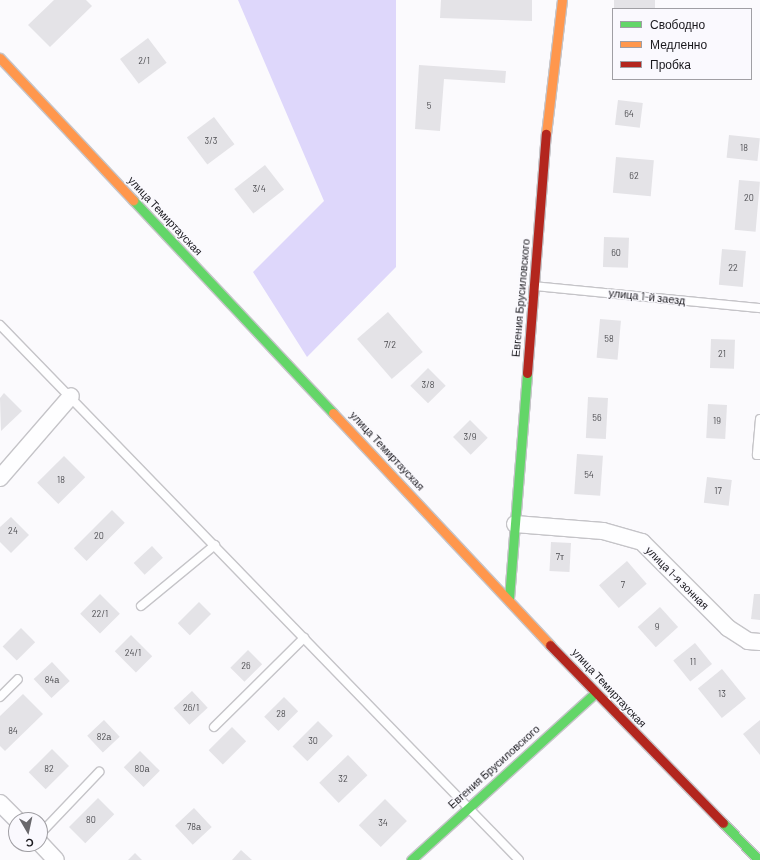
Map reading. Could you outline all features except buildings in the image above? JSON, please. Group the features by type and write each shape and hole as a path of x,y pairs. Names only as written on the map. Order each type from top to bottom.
{"street":[{"name":"Евгения Брусиловского","path":"509,598 534,286 562,0"},
{"name":"улица Темиртауская","path":"0,58 509,598 595,693 759,860"},
{"path":"0,478 71,396"},
{"name":"улица 1-я зонная","path":"515,524 603,532 642,542 728,628 748,640 760,642"},
{"name":"Евгения Брусиловского","path":"411,860 468,806 595,693"},
{"path":"0,803 9,812"},
{"path":"48,852 56,860"}],"lane":[{"name":"улица 1-й заезд","path":"534,286 760,308"},
{"path":"0,325 71,396 468,806 518,860"},
{"path":"760,419 757,455 760,455"},
{"path":"141,606 215,545"},
{"path":"214,727 304,638"},
{"path":"0,696 18,679"},
{"path":"48,826 99,772"}],"shaded area":[{"path":"238,0 396,0 396,267 307,357 253,272 324,201"}],"traffic: fast":[{"path":"133,200 333,413"},
{"path":"509,598 527,373"},
{"path":"411,860 595,693"},
{"path":"723,823 759,860"}],"traffic: slow":[{"path":"546,134 562,0"},
{"path":"0,58 133,200"},
{"path":"333,413 550,645"}],"traffic: jam":[{"path":"527,373 546,134"},
{"path":"550,645 723,823"}]}
